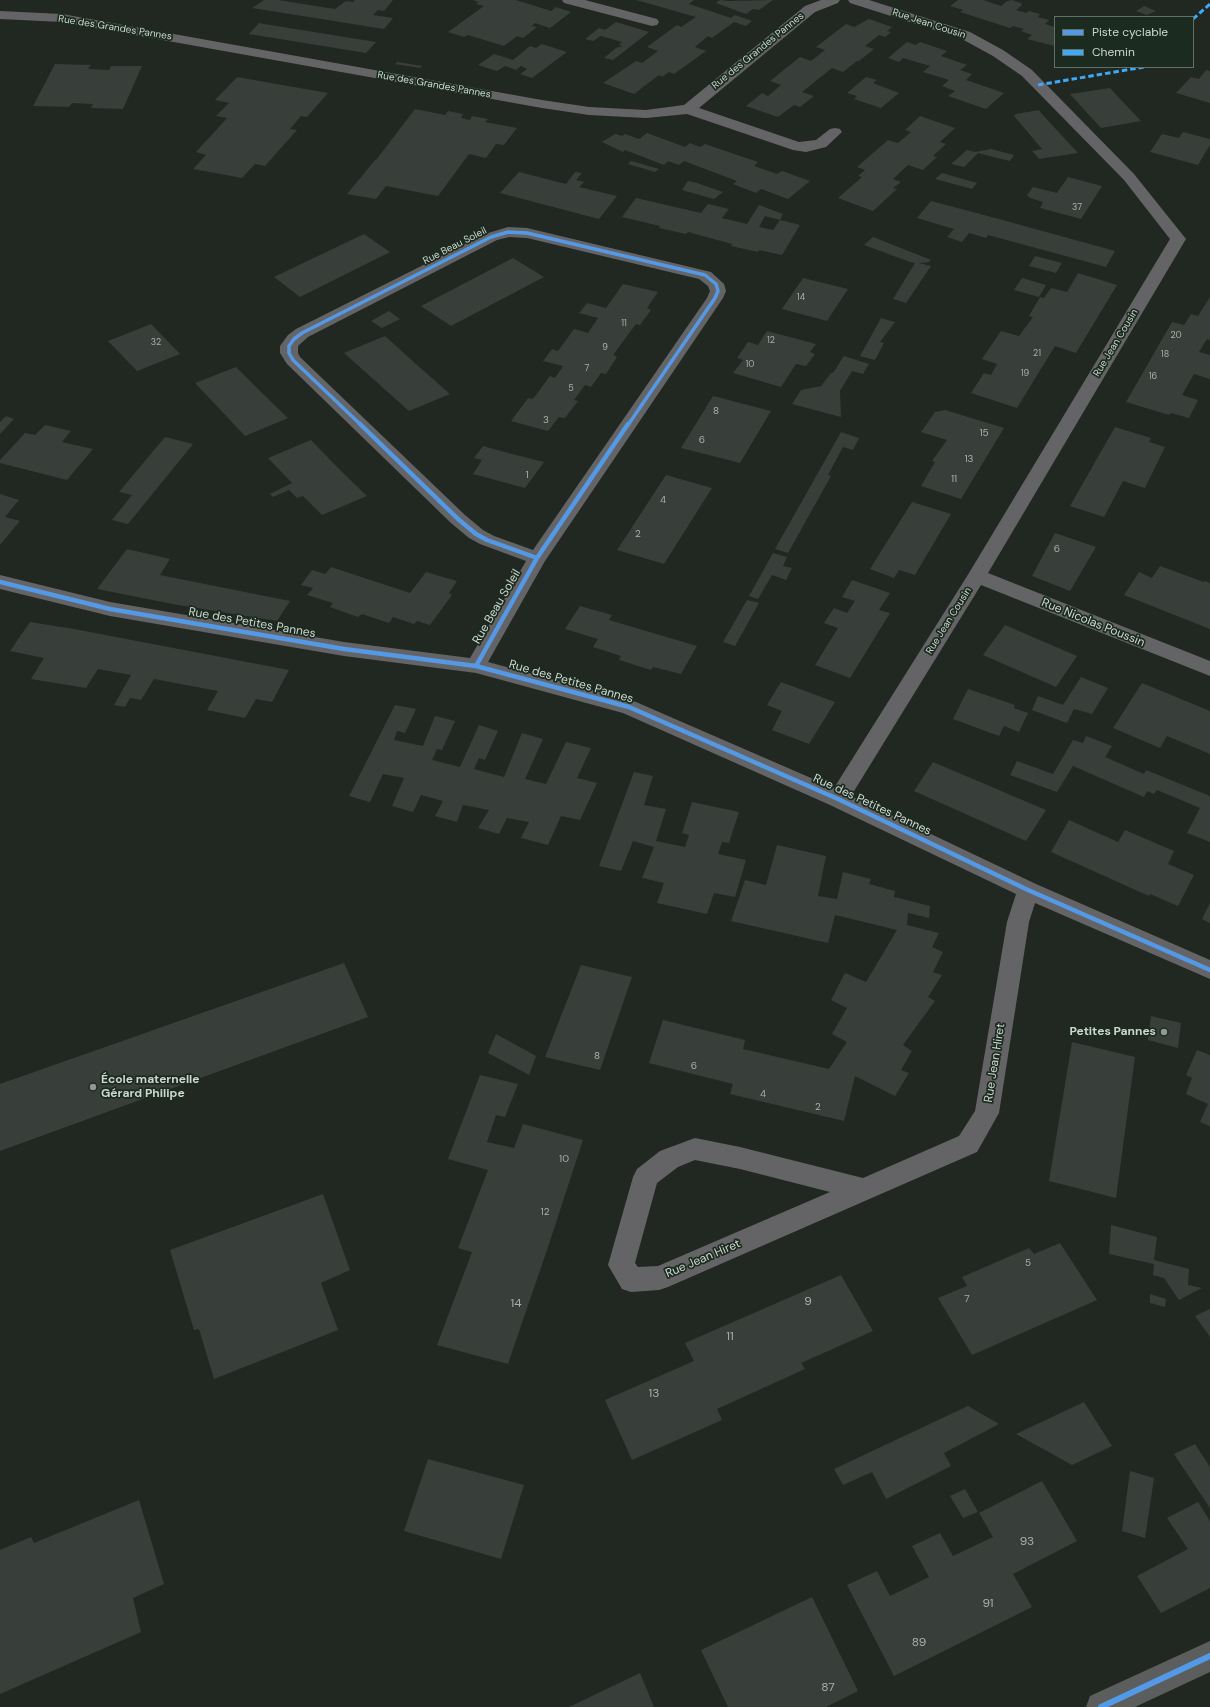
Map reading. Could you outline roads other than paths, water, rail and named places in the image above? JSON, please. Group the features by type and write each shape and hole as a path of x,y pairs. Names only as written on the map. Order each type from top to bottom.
{"main road":[{"path":"1102,1707 1210,1656"}],"street":[{"path":"569,0 652,22"},
{"name":"Rue des Grandes Pannes","path":"0,15 62,18 383,76 589,111 646,114 688,109 810,8 833,0"},
{"name":"Rue Jean Cousin","path":"838,799 977,576 1178,239 1129,177 1027,74 998,53 965,34 855,0"},
{"path":"688,109 798,146 806,147 821,144 835,132"},
{"name":"Rue Beau Soleil","path":"476,666 537,558 715,298 718,291 716,284 705,275 527,233 508,232 491,237 302,333 294,339 289,346 289,353 293,360 458,520 476,534 487,540 537,558"},
{"name":"Rue Nicolas Poussin","path":"977,576 1210,669"},
{"name":"Rue des Petites Pannes","path":"0,582 110,610 344,649 476,666 629,707 838,799 1028,890 1210,970"},
{"name":"Rue Jean Hiret","path":"864,1189 740,1158 695,1149 669,1159 646,1177 621,1265 631,1280 659,1278 968,1144 987,1113 1018,922 1028,890"}],"place":[{"name":"Petites Pannes","path":"1164,1032"},
{"name":"École maternelle Gérard Philipe","path":"93,1087"}]}
